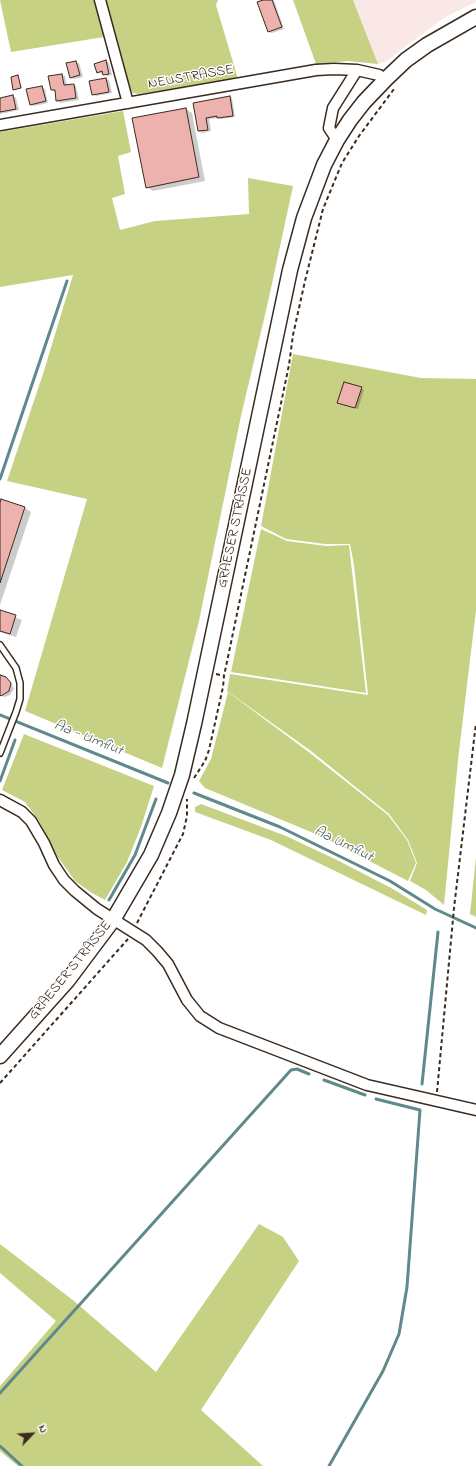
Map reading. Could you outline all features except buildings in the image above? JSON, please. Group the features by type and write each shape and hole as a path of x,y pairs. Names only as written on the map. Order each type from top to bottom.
{"main road":[{"name":"GRAESER STRASSE","path":"0,1056 68,980 113,920 151,854 169,813 182,775 207,665 290,270 312,194 324,165 337,140 364,102 386,79 406,60 427,45 476,17"}],"street":[{"path":"100,0 128,103"},
{"name":"NEUSTRASSE","path":"0,125 316,70 357,70 379,75 386,79"},
{"path":"337,140 329,128 333,108 357,70"},
{"path":"0,800 22,812 31,821 44,843 54,865 64,880 86,900 113,920 139,935 158,951 168,964 187,1000 200,1016 219,1028 367,1085 476,1110"}],"lane":[{"path":"0,645 16,668 20,683 20,699 0,753"}],"path":[{"path":"436,1101 454,908 476,723"}],"shaded area":[{"path":"353,0 476,0 476,2 444,18 385,62 378,64"}],"green space":[{"path":"0,0 94,0 104,37 11,52"},
{"path":"105,0 218,0 216,5 238,79 139,94 133,93 129,86"},
{"path":"293,0 353,0 378,64 348,61 316,64"},
{"path":"123,111 131,152 118,156 125,194 112,198 120,230 155,221 249,214 248,178 293,186 241,416 199,621 162,768 25,711 87,499 7,481 43,374 73,275 0,287 0,132"},
{"path":"293,354 421,378 476,379 476,610 458,760 444,905 426,890 410,881 417,863 408,840 389,814 311,751 227,691 230,674 368,695 354,565 350,544 325,544 286,539 261,526"},
{"path":"261,529 287,541 326,546 349,545 366,693 231,672"},
{"path":"228,692 310,753 388,815 407,840 416,863 408,881 323,837 205,788 199,781 211,759"},
{"path":"24,734 154,786 141,827 127,862 105,900 75,881 58,857 39,821 25,802 2,790"},
{"path":"201,804 286,836 337,860 393,889 427,910 426,915 271,840 195,812 195,807"},
{"path":"476,857 476,917 470,914"},
{"path":"259,1224 283,1237 299,1261 201,1410 263,1466 18,1466 0,1451 0,1386 56,1321 0,1273 0,1244 74,1301 156,1372"}],"waterway":[{"path":"0,479 67,281"},
{"name":"Aa - Umflut","path":"0,715 168,783"},
{"path":"0,781 15,740"},
{"name":"Aa Umflut","path":"194,793 280,827 390,881 435,909 476,928"},
{"path":"109,900 135,855 156,799"},
{"path":"422,1084 438,932"},
{"path":"0,1393 291,1070 297,1069 309,1074"},
{"path":"324,1080 365,1095"},
{"path":"329,1466 383,1371 399,1334 407,1287 420,1110 376,1099"},
{"path":"0,1446 22,1466"}]}
